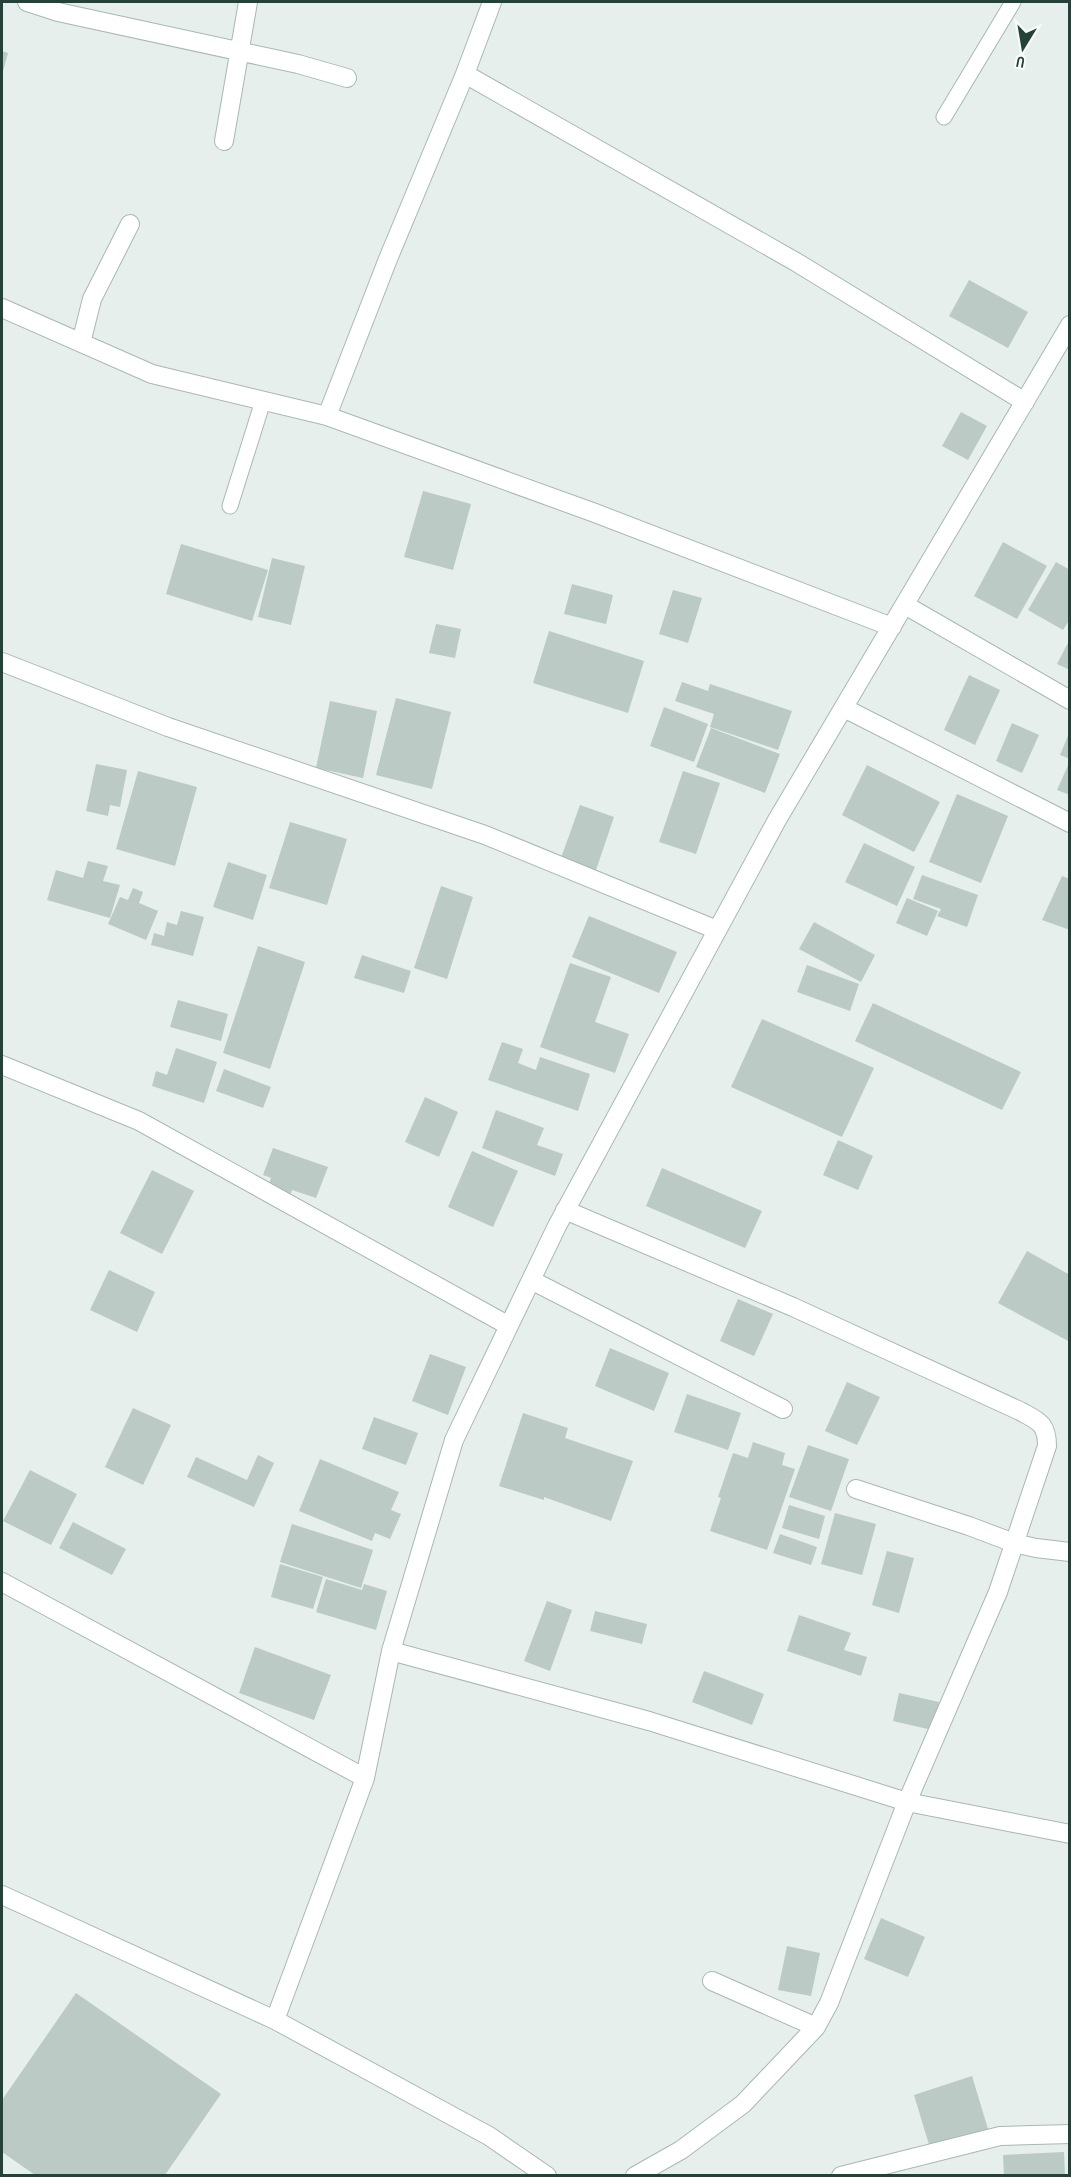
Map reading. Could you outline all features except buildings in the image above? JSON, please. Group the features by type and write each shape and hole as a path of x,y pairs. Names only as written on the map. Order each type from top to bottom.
{"street":[{"path":"27,2 58,12 298,64 347,78"},
{"path":"224,141 248,2"},
{"path":"327,416 492,2"},
{"path":"465,74 796,262 1025,402"},
{"path":"81,343 92,299 130,224"},
{"path":"2,308 152,374 327,416 595,513 892,627"},
{"path":"275,2020 366,1778 391,1651 454,1440 565,1210 777,820 1070,325"},
{"path":"905,605 1070,700"},
{"path":"2,662 168,728 485,835 717,930"},
{"path":"844,708 1070,823"},
{"path":"2,1065 139,1121 509,1326"},
{"path":"565,1210 793,1307 1020,1411 1042,1424 1047,1435 1047,1446 998,1592 907,1802 829,2003 816,2027 743,2104 681,2150 635,2175"},
{"path":"531,1280 783,1409"},
{"path":"856,1489 1014,1543 1070,1552"},
{"path":"2,1582 366,1778"},
{"path":"391,1651 649,1721 907,1802 1070,1834"},
{"path":"2,1895 275,2020 489,2136 547,2175"},
{"path":"712,1981 816,2027"},
{"path":"841,2175 1000,2136 1070,2134"}],"lane":[{"path":"945,117 1013,2"},
{"path":"230,506 263,400"}]}
